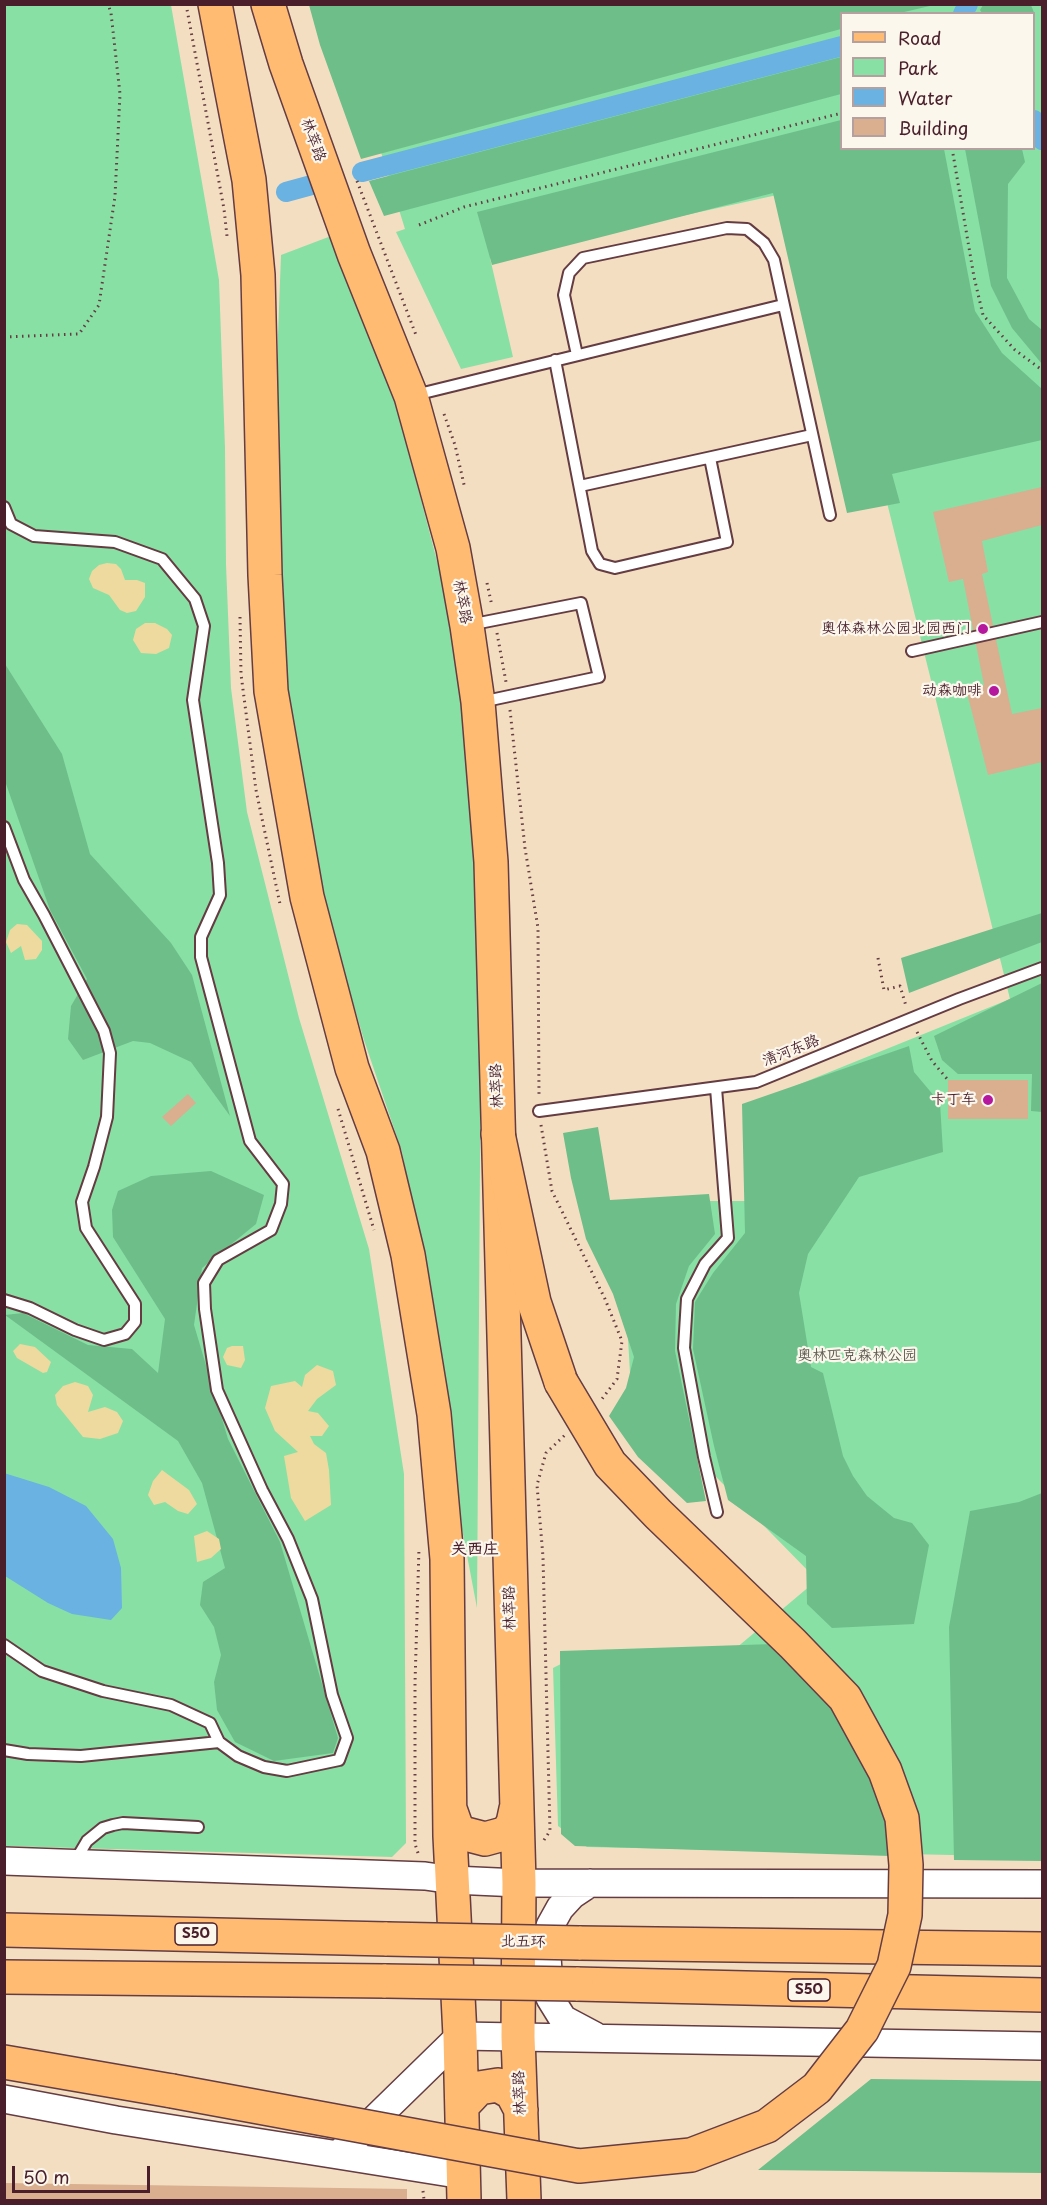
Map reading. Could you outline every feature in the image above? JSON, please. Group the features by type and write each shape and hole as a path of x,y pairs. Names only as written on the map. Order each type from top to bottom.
{"main road":[{"path":"215,4 249,180 258,275 265,575 271,691 307,897 352,1068 383,1151 408,1255 434,1414 447,1559 450,1809 464,2188"},
{"name":"林萃路","path":"268,4 286,64 354,254 411,396 453,548 478,702 491,862 519,1883 518,2037 524,2200"},
{"path":"4,2062 579,2166 691,2155 767,2126 818,2088 862,2030 894,1966 905,1915 906,1865 902,1818 885,1771 845,1698 610,1464 561,1382 534,1302 498,1134"},
{"path":"450,1809 456,1826 462,1833 485,1839 507,1833 513,1823 516,1809"},
{"name":"北五环","path":"4,1930 579,1943 1042,1949"},
{"name":"S50","path":"4,1977 576,1984 1042,1995"},
{"path":"462,2106 479,2088 498,2085 512,2092 521,2110"}],"street":[{"path":"4,1861 425,1876 453,1880 519,1883 1042,1884"},
{"path":"590,1883 572,1895 560,1908 550,1926 547,1957 550,1998 563,2019 600,2038"},
{"path":"338,2155 460,2036 1042,2046"},
{"path":"4,2099 116,2120 338,2155 464,2188"}],"lane":[{"path":"577,355 564,295 569,273 583,258 727,228 747,229 764,243 774,260 831,515"},
{"path":"411,396 783,305"},
{"path":"555,360 592,551 600,564 615,568 727,542 710,458"},
{"path":"580,486 812,435"},
{"path":"4,507 10,524 34,536 115,542 162,560 195,598 204,626 193,700 218,863 220,895 201,937 201,957 250,1141 283,1184 281,1204 271,1230 218,1260 213,1268 204,1283 205,1309 217,1390 262,1490 288,1539 312,1599 332,1695 347,1738 339,1760 287,1771 264,1767 238,1756 219,1742 210,1723 171,1705 103,1691 42,1671 4,1645"},
{"path":"467,626 581,603 599,677 509,698 478,702"},
{"path":"912,651 1042,622"},
{"path":"4,827 24,880 104,1031 110,1053 107,1117 82,1202 86,1228 135,1304 135,1322 125,1334 104,1340 75,1330 30,1308 4,1300"},
{"name":"清河东路","path":"539,1111 756,1082 1042,968"},
{"path":"716,1088 728,1238 705,1264 687,1299 684,1348 704,1457 717,1512"},
{"path":"4,1750 28,1754 81,1756 219,1742"},
{"path":"73,1863 87,1840 103,1828 113,1825 123,1823 198,1827"}],"path":[{"path":"4,338 79,334 99,305 115,196 120,94 108,4"},
{"path":"419,225 464,207 840,113"},
{"path":"952,150 974,277 983,315 1015,350 1042,370"},
{"path":"878,958 884,990 900,986 910,1019 932,1061 948,1080"}],"green space":[{"path":"309,4 934,5 904,12 840,12 840,29 361,159 320,45"},
{"path":"5,5 171,5 219,280 231,688 247,812 299,1018 369,1249 404,1474 406,1843 392,1857 5,1846"},
{"name":"奥林匹克森林公园","path":"335,5 1042,5 1042,1857 587,1847 558,1826 553,1668 588,1650 735,1649 817,1580 631,1390 620,1201 755,1201 758,1101 1010,999 809,188 490,258 513,357 461,369 396,232 405,229"},
{"path":"983,5 1031,5 1034,12 981,12"},
{"path":"840,57 840,94 384,216 369,181"},
{"path":"840,120 840,150 944,150 975,311 1002,353 1042,389 1042,440 892,474 900,503 847,513 773,193 492,265 477,212"},
{"path":"965,150 1022,150 1025,162 1008,184 1007,278 1029,319 1042,330 1042,364 1012,328 991,286"},
{"path":"331,236 390,381 449,607 475,800 481,1018 477,1608 462,1529 447,1387 402,1152 364,1040 319,875 295,751 287,678 278,539 278,335 281,255"},
{"path":"5,664 62,754 90,854 171,943 192,975 230,1116 191,1062 150,1043 133,1041 83,1060 68,1039 71,1006 87,979 50,910 5,781"},
{"path":"1042,913 1042,942 909,993 901,958"},
{"path":"1042,983 1042,1112 1031,1111 1032,1074 958,1074 942,1060 934,1036"},
{"path":"909,1046 914,1072 940,1103 943,1152 859,1177 808,1254 799,1293 811,1367 823,1373 843,1456 853,1476 867,1496 894,1518 912,1523 929,1545 914,1624 832,1628 807,1604 806,1556 728,1500 693,1349 695,1302 713,1273 745,1233 742,1104"},
{"path":"598,1127 610,1200 709,1194 715,1234 689,1266 676,1304 675,1351 706,1501 687,1503 638,1457 609,1416 626,1388 634,1357 613,1294 586,1239 563,1133"},
{"path":"211,1171 264,1195 256,1224 202,1268 194,1325 228,1439 280,1542 338,1738 333,1753 274,1761 235,1742 217,1710 214,1682 221,1655 214,1627 200,1605 203,1582 225,1568 202,1483 178,1441 5,1315 23,1313 88,1345 132,1349 158,1373 165,1319 113,1237 112,1210 118,1191 151,1176"},
{"path":"1042,1493 1042,1861 954,1860 949,1627 970,1511 1019,1502"},
{"path":"773,1644 829,1702 857,1739 887,1815 890,1856 575,1846 561,1834 560,1651"},
{"path":"871,2079 1042,2081 1042,2173 758,2170"}],"sand":[{"path":"116,564 121,569 125,580 145,583 145,597 136,611 127,613 120,610 109,595 93,588 89,579 92,571 99,565"},
{"path":"145,623 155,623 167,629 172,635 169,648 156,654 141,653 133,640 136,629"},
{"path":"17,924 27,925 42,941 42,950 36,959 25,960 21,946 11,953 6,942 10,930"},
{"path":"20,1344 35,1347 51,1362 47,1372 43,1373 17,1358 13,1351"},
{"path":"243,1346 245,1360 241,1368 227,1365 223,1357 227,1348"},
{"path":"317,1365 333,1371 336,1385 317,1399 308,1411 318,1413 329,1426 322,1436 310,1436 314,1444 326,1453 331,1505 305,1521 291,1498 284,1456 298,1452 275,1431 265,1408 271,1386 295,1381 302,1387 305,1375"},
{"path":"75,1382 88,1386 93,1395 88,1412 105,1407 117,1412 123,1421 118,1433 100,1439 83,1437 57,1405 55,1395 63,1386"},
{"path":"162,1470 189,1490 197,1504 188,1514 178,1511 165,1502 154,1505 148,1495 153,1481"},
{"path":"207,1531 219,1539 221,1549 211,1558 197,1562 194,1536"}],"water":[{"path":"4,1473 49,1487 86,1506 113,1539 121,1568 122,1608 111,1620 72,1614 48,1603 5,1576"}],"building":[{"path":"1042,487 1042,525 982,541 988,572 982,574 1012,714 1042,708 1042,762 988,775 966,689 984,685 963,579 949,582 933,512"},
{"name":"卡丁车","path":"948,1080 1028,1080 1028,1119 948,1119"},
{"path":"188,1094 196,1103 171,1126 162,1117"},
{"path":"4,2183 407,2189 407,2200 4,2200"}],"waterway":[{"path":"964,12 968,4"},
{"path":"362,172 840,47"},
{"path":"1035,122 1042,140"},
{"path":"286,192 319,183"}],"place":[{"name":"奥体森林公园北园西门","path":"983,629"},
{"name":"动森咖啡","path":"994,691"},
{"name":"卡丁车","path":"988,1100"}],"district":[{"name":"关西庄","path":"475,1550"}]}
